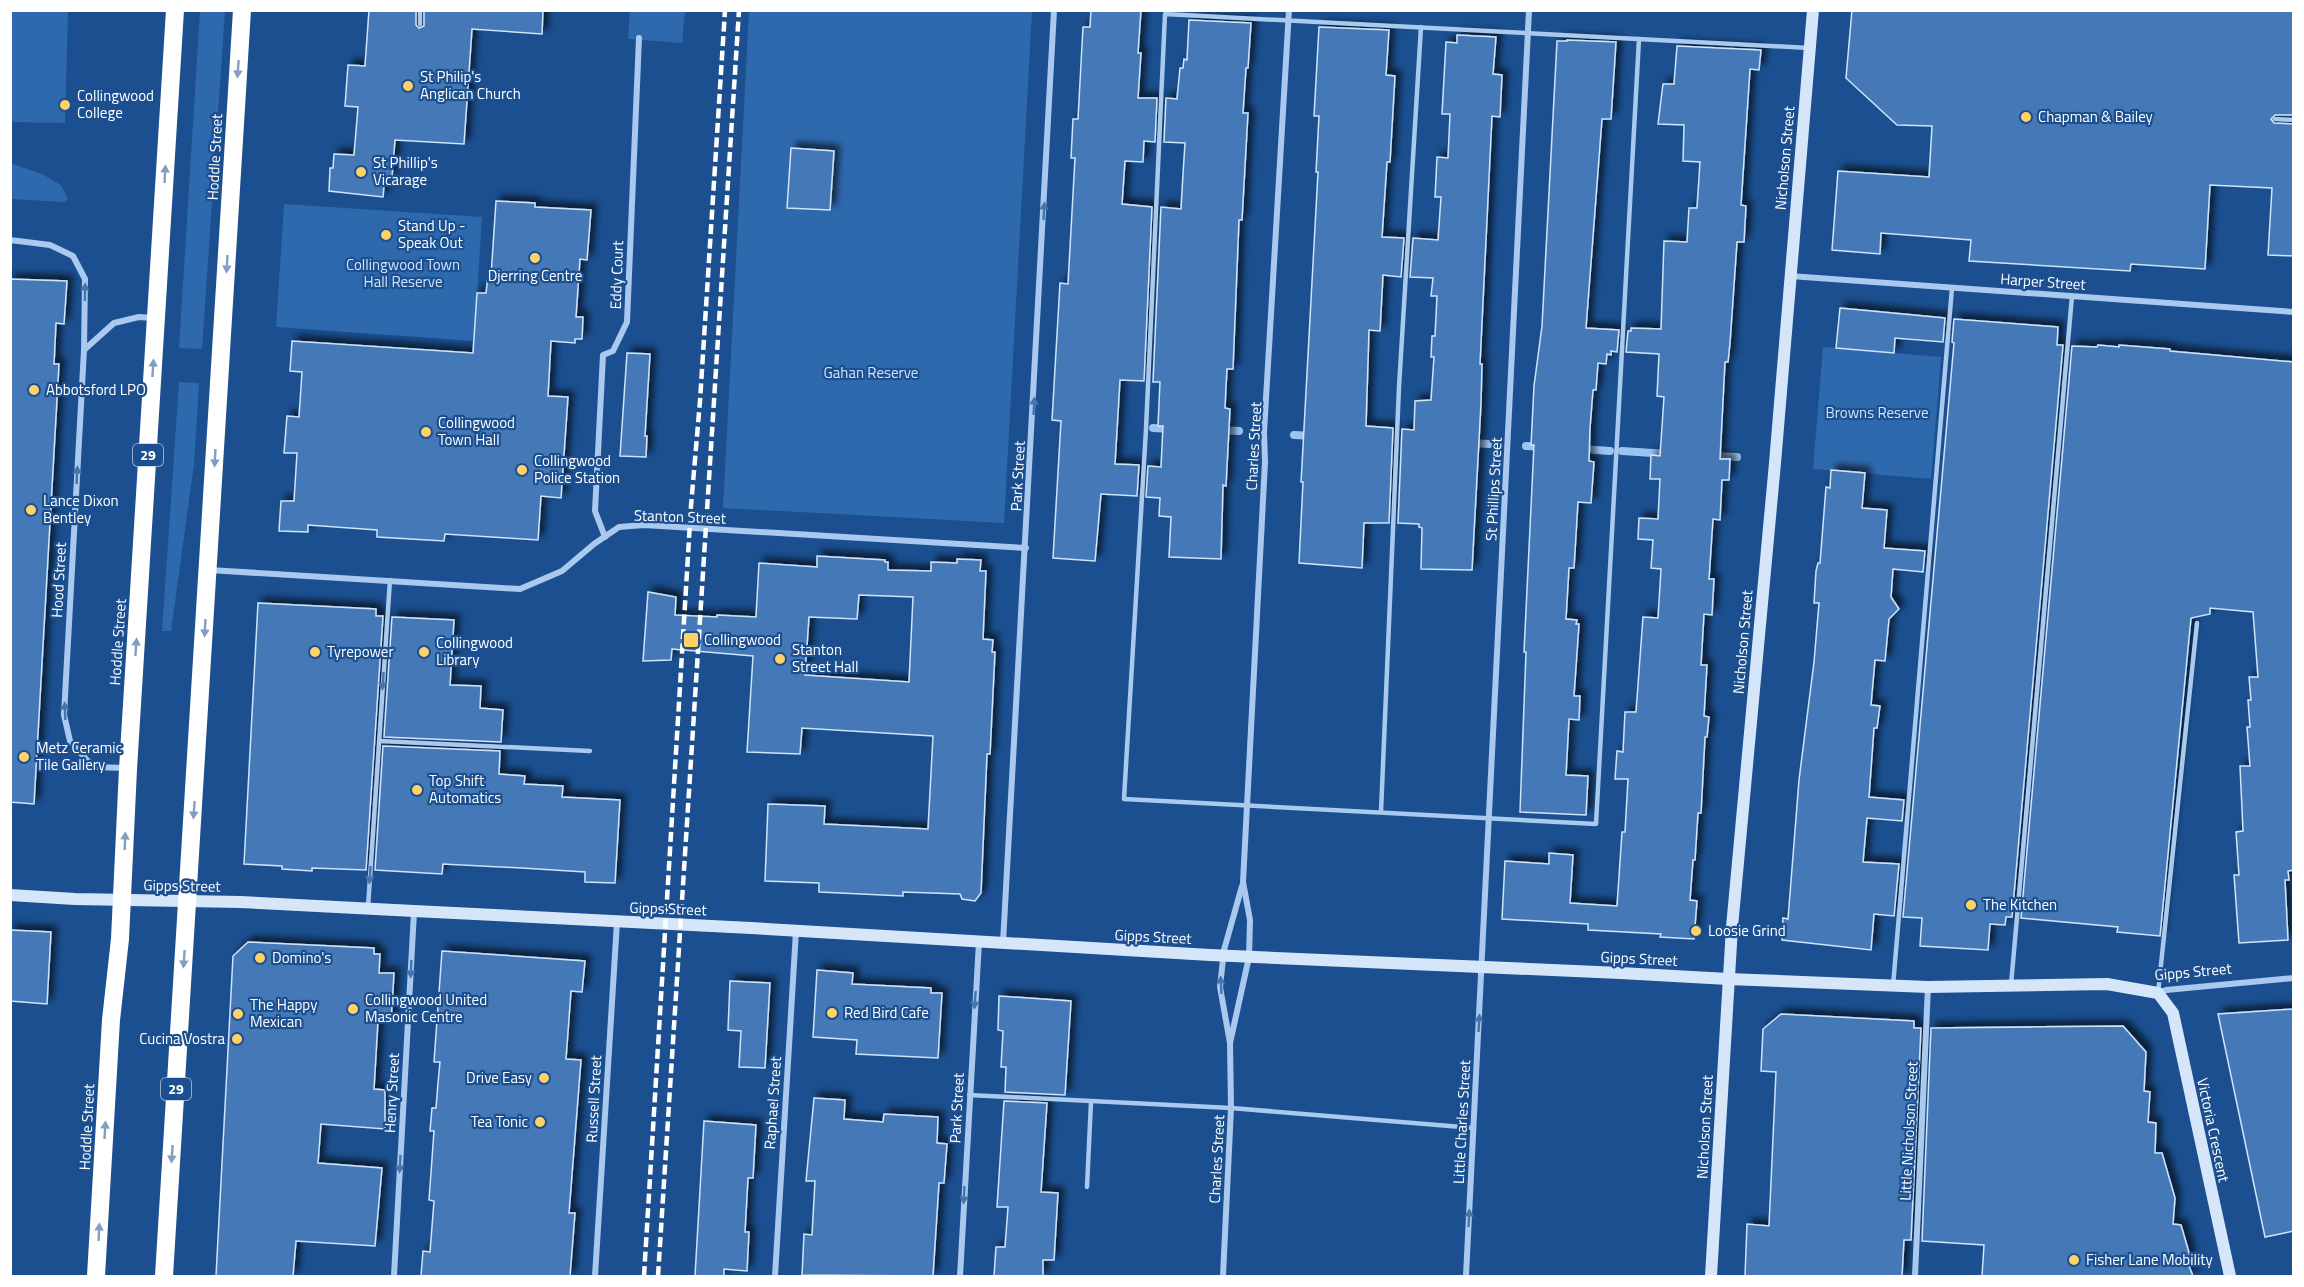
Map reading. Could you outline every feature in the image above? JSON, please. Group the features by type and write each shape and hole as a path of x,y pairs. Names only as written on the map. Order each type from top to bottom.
{"highway":[{"name":"Hoddle Street","path":"96,1276 111,1020 123,900 128,768 175,10"},
{"name":"Hoddle Street","path":"164,1276 242,10"}],"street":[{"name":"Park Street","path":"1003,943 1054,10"},
{"name":"Charles Street","path":"1230,1043 1249,957 1250,920 1243,882 1246,805 1265,462 1264,432 1289,10"},
{"name":"St Phillips Street","path":"1482,968 1529,10"},
{"name":"Nicholson Street","path":"1711,1276 1728,979 1813,10"},
{"name":"Eddy Court","path":"605,537 595,511 603,355 613,351 627,322 639,38"},
{"name":"Hood Street","path":"10,240 50,245 73,256 85,279 84,350 64,715 70,741 93,768 128,768"},
{"name":"Harper Street","path":"1790,276 2294,312"},
{"path":"84,350 114,323 140,317 157,318"},
{"name":"Stanton Street","path":"208,570 520,588 562,571 619,527 644,525 1026,548"},
{"name":"Charles Street","path":"1223,1276 1231,1108 1230,1043 1220,987 1223,956 1243,882"},
{"name":"Gipps Street","path":"10,895 414,911 796,930 1223,956 1893,986 2107,984 2158,993 2166,990 2294,978"},
{"name":"Henry Street","path":"394,1276 414,911"},
{"name":"Russell Street","path":"595,1276 617,922"},
{"name":"Raphael Street","path":"775,1276 796,930"},
{"name":"Park Street","path":"960,1276 979,942"},
{"name":"Little Charles Street","path":"1466,1276 1482,968"},
{"name":"Little Nicholson Street","path":"1915,1276 1928,987"},
{"name":"Victoria Crescent","path":"2158,993 2173,1013 2230,1276"}],"lane":[{"path":"420,10 420,24"},
{"path":"1639,39 1596,824 1124,799 1146,429 1165,14 1288,19 1809,48"},
{"path":"1381,812 1399,387 1421,27"},
{"path":"2275,119 2294,120"},
{"path":"1893,986 1952,288"},
{"path":"2011,985 2072,296"},
{"path":"368,909 390,580"},
{"path":"2158,993 2197,623"},
{"path":"380,741 590,751"},
{"path":"969,1095 1231,1108 1474,1128"},
{"path":"1088,1187 1091,1102"}],"green space":[{"path":"10,11 68,11 65,123 11,122"},
{"path":"200,11 225,11 202,349 179,348"},
{"path":"630,11 685,11 682,43 628,39"},
{"name":"Gahan Reserve","path":"749,11 1032,11 1004,523 723,508"},
{"path":"10,163 42,174 61,185 68,199 65,202 11,199"},
{"name":"Collingwood Town Hall Reserve","path":"284,204 482,217 474,341 276,327"},
{"name":"Browns Reserve","path":"1823,347 1941,357 1931,479 1813,469"},
{"path":"179,382 199,383 194,464 171,631 162,631"}],"building":[{"path":"369,10 416,10 416,25 419,28 424,26 424,10 543,10 542,34 472,29 464,144 395,140 392,177 385,176 383,197 329,191 330,168 333,168 334,154 354,155 358,107 345,106 348,65 365,66"},
{"path":"1091,10 1141,10 1138,98 1157,98 1155,142 1144,141 1143,162 1125,161 1122,204 1152,207 1144,381 1120,380 1115,464 1139,465 1137,496 1101,494 1095,561 1053,558 1061,421 1052,420 1060,283 1068,284 1075,158 1071,158 1073,119 1078,119 1083,27 1090,27"},
{"path":"1852,10 2294,10 2294,115 2275,115 2271,119 2274,123 2294,124 2294,256 2268,255 2272,188 2210,185 2205,269 2131,264 2130,271 1969,261 1971,240 1881,233 1880,254 1832,250 1838,171 1929,177 1932,126 1897,125 1846,78"},
{"path":"1189,20 1251,23 1243,113 1248,113 1242,220 1239,220 1233,369 1227,369 1225,408 1230,409 1226,486 1223,485 1221,559 1169,557 1171,517 1159,516 1160,498 1146,497 1148,466 1161,467 1163,426 1158,426 1160,382 1153,382 1161,207 1181,209 1185,143 1164,142 1166,98 1177,99 1180,68 1183,68 1184,59 1187,60"},
{"path":"1319,27 1389,30 1386,75 1395,76 1390,162 1387,162 1382,237 1404,238 1401,277 1383,275 1380,331 1369,330 1366,426 1393,428 1389,523 1364,523 1362,568 1299,563 1303,482 1301,482 1318,172 1316,172 1319,116 1314,116"},
{"path":"1457,35 1496,37 1493,74 1502,75 1500,117 1492,116 1472,570 1421,569 1422,528 1419,524 1398,523 1402,429 1414,430 1415,401 1431,400 1434,357 1431,357 1432,336 1435,336 1437,296 1431,296 1433,278 1410,277 1413,238 1438,240 1441,197 1435,197 1437,157 1448,158 1450,114 1442,114 1446,42 1457,43"},
{"path":"1557,41 1616,42 1611,119 1602,119 1586,328 1619,330 1617,352 1611,351 1611,355 1607,354 1606,364 1598,363 1596,390 1593,390 1589,461 1594,462 1591,503 1578,502 1574,568 1569,568 1566,619 1577,620 1576,624 1579,624 1574,696 1580,696 1579,720 1569,719 1566,775 1588,776 1586,815 1520,812 1526,652 1524,652 1534,445 1531,445 1534,386 1542,326"},
{"path":"1677,46 1761,50 1759,70 1750,69 1741,205 1746,206 1744,242 1737,242 1730,343 1728,362 1725,362 1720,459 1730,459 1729,480 1722,480 1720,520 1713,519 1709,579 1714,579 1712,615 1704,614 1701,665 1707,665 1704,716 1709,717 1707,737 1705,737 1701,813 1698,813 1690,900 1697,901 1694,939 1660,937 1661,934 1588,930 1588,924 1502,919 1505,861 1549,864 1549,853 1573,855 1570,903 1617,906 1628,779 1615,779 1617,751 1623,752 1625,712 1636,712 1643,617 1658,618 1661,569 1651,568 1653,540 1638,539 1639,518 1658,519 1660,479 1650,479 1651,455 1660,456 1664,397 1657,396 1659,354 1626,352 1628,331 1631,331 1631,328 1661,329 1664,241 1687,242 1689,208 1697,208 1700,162 1683,161 1684,125 1658,124 1663,84 1674,84"},
{"path":"791,148 834,151 830,210 787,208"},
{"name":"Collingwood Town Hall","path":"496,201 535,203 535,207 591,210 587,260 580,259 576,317 583,317 582,339 575,339 575,343 551,341 548,396 568,397 561,498 541,496 538,540 445,534 444,541 377,537 377,530 308,525 308,532 279,531 281,501 294,501 297,453 284,453 287,416 299,417 302,372 290,371 292,341 473,353 477,293 486,293 488,276 491,276"},
{"path":"10,279 67,281 64,324 56,323 54,364 59,364 34,804 10,802"},
{"path":"1840,308 1945,318 1943,342 1895,338 1894,353 1836,348"},
{"path":"1954,319 2058,327 2057,345 2063,345 2012,917 2006,917 2005,925 1990,924 1988,950 1920,946 1922,918 1903,917 1954,343 1952,342"},
{"path":"2098,345 2170,349 2170,351 2294,362 2294,870 2288,871 2289,880 2285,880 2288,940 2239,943 2234,875 2239,875 2236,832 2243,831 2240,766 2250,766 2247,727 2250,727 2249,677 2258,677 2253,612 2210,608 2210,614 2191,618 2160,936 2117,932 2118,927 2021,918 2072,346 2097,347"},
{"path":"627,353 650,354 645,436 647,436 646,457 620,456"},
{"path":"1831,470 1865,473 1862,508 1887,510 1884,548 1925,551 1923,572 1893,569 1891,597 1899,609 1889,619 1885,661 1875,660 1871,705 1880,706 1877,728 1874,728 1869,797 1904,800 1902,821 1867,818 1863,862 1899,864 1894,916 1874,914 1871,950 1782,940 1783,918 1788,919 1799,780 1814,662 1819,603 1814,603 1816,571 1820,563 1826,487 1830,488"},
{"path":"817,556 885,560 888,562 888,570 931,571 931,562 957,563 957,559 981,560 980,571 986,571 983,639 993,640 992,652 995,652 990,754 987,754 981,893 975,901 962,899 960,894 903,892 903,896 819,892 819,883 765,881 768,804 825,806 824,824 928,829 933,736 802,728 800,754 747,752 753,656 672,649 671,660 643,661 648,592 676,597 675,615 756,617 759,563 817,567","holes":["859,595 913,597 909,682 805,675 809,617 857,619"]},
{"path":"258,603 376,609 376,616 383,616 366,870 312,868 312,871 282,869 282,866 244,864"},
{"name":"Collingwood Library","path":"392,617 454,620 450,685 481,686 480,708 503,710 501,742 384,737"},
{"path":"383,746 500,751 499,774 525,776 524,784 563,786 562,797 620,800 615,883 585,882 585,872 522,868 443,864 442,874 375,870"},
{"path":"10,930 51,932 47,1004 10,1001"},
{"path":"248,942 374,948 374,954 380,954 379,973 394,973 391,1022 378,1021 374,1089 385,1090 385,1129 321,1124 318,1163 382,1168 375,1246 296,1241 293,1276 216,1276 233,956"},
{"path":"442,951 585,961 582,992 571,991 566,1059 581,1060 569,1213 575,1213 570,1276 421,1276 423,1251 430,1252 434,1201 429,1200 434,1131 430,1131 432,1108 436,1108 440,1062 434,1062"},
{"path":"817,970 853,973 852,984 931,988 931,993 942,993 938,1058 856,1054 857,1040 813,1037"},
{"path":"730,981 770,983 765,1068 739,1067 741,1031 728,1030"},
{"path":"999,996 1071,1001 1065,1095 1005,1092 1006,1067 1001,1067 1003,1031 998,1030"},
{"path":"2294,1009 2294,1231 2265,1237 2218,1014"},
{"path":"1781,1014 1914,1021 1914,1028 1921,1028 1911,1240 1904,1240 1902,1276 1745,1276 1747,1224 1769,1226 1776,1072 1761,1071 1763,1029"},
{"path":"2123,1026 2146,1052 2144,1091 2150,1092 2148,1122 2156,1123 2155,1153 2162,1153 2175,1198 2173,1224 2181,1225 2190,1256 2185,1256 2193,1276 1982,1276 1984,1245 1922,1241 1931,1028"},
{"path":"814,1098 845,1100 844,1119 883,1122 884,1114 938,1117 937,1143 947,1144 944,1183 939,1183 933,1276 802,1275 804,1234 812,1235 815,1181 806,1181"},
{"path":"1004,1101 1047,1103 1041,1192 1058,1193 1054,1260 1043,1260 1043,1276 994,1276 996,1247 1005,1247 1008,1207 997,1207"},
{"path":"704,1121 756,1125 753,1178 748,1178 745,1232 749,1232 747,1271 724,1269 724,1276 695,1276"}],"waterway":[{"path":"1153,428 1173,429"},
{"path":"1221,430 1239,431"},
{"path":"1294,435 1314,436"},
{"path":"1471,443 1489,444"},
{"path":"1526,446 1542,447"},
{"path":"1581,449 1610,451"},
{"path":"1622,451 1668,454"},
{"path":"1710,456 1737,457"}],"railway":[{"path":"644,1276 691,506 725,10"},
{"path":"658,1276 739,10"}],"place":[{"name":"St Philip's Anglican Church","path":"408,86"},
{"name":"Collingwood College","path":"65,105"},
{"name":"Chapman & Bailey","path":"2026,117"},
{"name":"St Phillip's Vicarage","path":"361,172"},
{"name":"Stand Up - Speak Out","path":"386,235"},
{"name":"Djerring Centre","path":"535,258"},
{"name":"Abbotsford LPO","path":"34,390"},
{"name":"Collingwood Town Hall","path":"426,432"},
{"name":"Collingwood Police Station","path":"522,470"},
{"name":"Lance Dixon Bentley","path":"31,510"},
{"name":"Collingwood","path":"691,640"},
{"name":"Tyrepower","path":"315,652"},
{"name":"Collingwood Library","path":"424,652"},
{"name":"Stanton Street Hall","path":"780,659"},
{"name":"Metz Ceramic Tile Gallery","path":"24,757"},
{"name":"Top Shift Automatics","path":"417,790"},
{"name":"The Kitchen","path":"1971,905"},
{"name":"Loosie Grind","path":"1696,931"},
{"name":"Domino's","path":"260,958"},
{"name":"Collingwood United Masonic Centre","path":"353,1009"},
{"name":"Red Bird Cafe","path":"832,1013"},
{"name":"The Happy Mexican","path":"238,1014"},
{"name":"Cucina Vostra","path":"237,1039"},
{"name":"Drive Easy","path":"544,1078"},
{"name":"Tea Tonic","path":"540,1122"},
{"name":"Fisher Lane Mobility","path":"2074,1260"}]}
